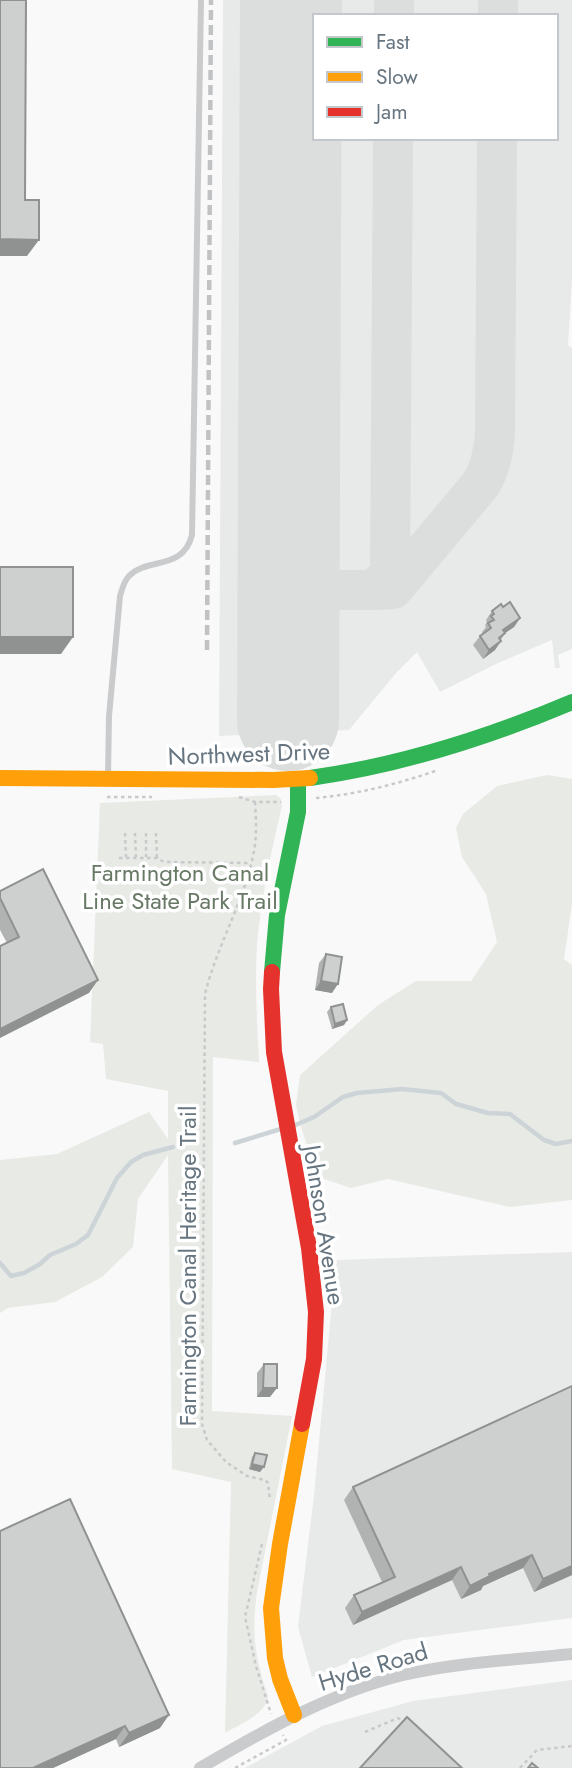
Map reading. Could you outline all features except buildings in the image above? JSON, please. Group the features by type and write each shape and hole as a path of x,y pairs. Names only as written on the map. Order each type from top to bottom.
{"street":[{"name":"Northwest Drive","path":"0,778 298,779 355,771 441,750 492,734 572,702"},
{"name":"Johnson Avenue","path":"295,1715 275,1658 271,1608 280,1544 313,1370 316,1312 311,1260 274,1052 271,989 277,915 298,812 298,779"},
{"name":"Hyde Road","path":"200,1768 295,1715 356,1689 404,1675 447,1667 572,1654"}],"lane":[{"path":"107,779 109,716 120,596 126,578 134,572 181,554 189,545 192,535 201,0"}],"path":[{"name":"Farmington Canal Heritage Trail","path":"270,1505 268,1483 247,1476 226,1462 206,1440 202,1424 205,994 255,849 255,802 272,803"},
{"path":"125,833 125,858"},
{"path":"135,833 136,858"},
{"path":"146,833 146,858"},
{"path":"156,833 157,858"},
{"path":"120,858 157,858 164,862 251,863"},
{"path":"264,1538 245,1616 256,1666 271,1714"},
{"path":"365,1732 398,1718 414,1730"},
{"path":"235,1768 286,1740 284,1736"},
{"path":"520,1768 537,1750 572,1746"}],"shaded area":[{"path":"223,0 572,0 572,280 568,345 572,348 572,649 558,655 560,668 555,668 552,640 440,692 417,652 349,730 219,736"},
{"path":"572,1252 572,1618 404,1640 312,1677 298,1627 314,1495 336,1260"},
{"path":"572,1680 572,1768 245,1768 322,1726 413,1701"}],"green space":[{"path":"547,775 572,779 572,904 564,959 572,965 572,1200 510,1207 388,1179 351,1188 318,1177 296,1105 300,1075 378,1005 416,981 471,981 497,942 486,894 462,857 456,828 463,814 497,786"},
{"name":"Farmington Canal Line State Park Trail","path":"276,795 281,799 282,806 265,885 257,949 259,1062 213,1057 212,1411 292,1416 255,1607 255,1645 268,1696 257,1714 225,1733 231,1482 172,1469 168,1155 138,1199 133,1247 102,1277 55,1302 8,1308 0,1313 0,1160 57,1154 149,1112 168,1139 168,1091 106,1079 103,1044 90,1042 100,803"}],"waterway":[{"path":"293,1126 314,1117 343,1097 402,1089 441,1093 456,1104 488,1113 510,1114 544,1140 556,1144 572,1141"},
{"path":"235,1143 284,1128"},
{"path":"0,1263 11,1276 24,1273 50,1255 76,1244 88,1235 117,1178 131,1162 143,1155 173,1147"}],"taxiway":[{"path":"394,0 394,14"},
{"path":"498,0 498,14"},
{"path":"291,68 299,85 313,100"},
{"path":"291,163 298,139 313,122"},
{"path":"288,590 372,590 387,578 390,571 393,140"},
{"path":"378,590 393,589 481,484 491,459 495,432 497,140"}],"runway":[{"path":"288,720 291,0"}],"railway":[{"path":"207,650 211,0"}],"traffic: fast":[{"path":"310,778 378,766 444,749 572,702"},
{"path":"272,972 277,915 298,812 298,779"}],"traffic: slow":[{"path":"0,778 310,778"},
{"path":"294,1715 275,1658 271,1608 302,1424"}],"traffic: jam":[{"path":"272,972 274,1052 309,1248 316,1312 314,1359 302,1424"}]}
